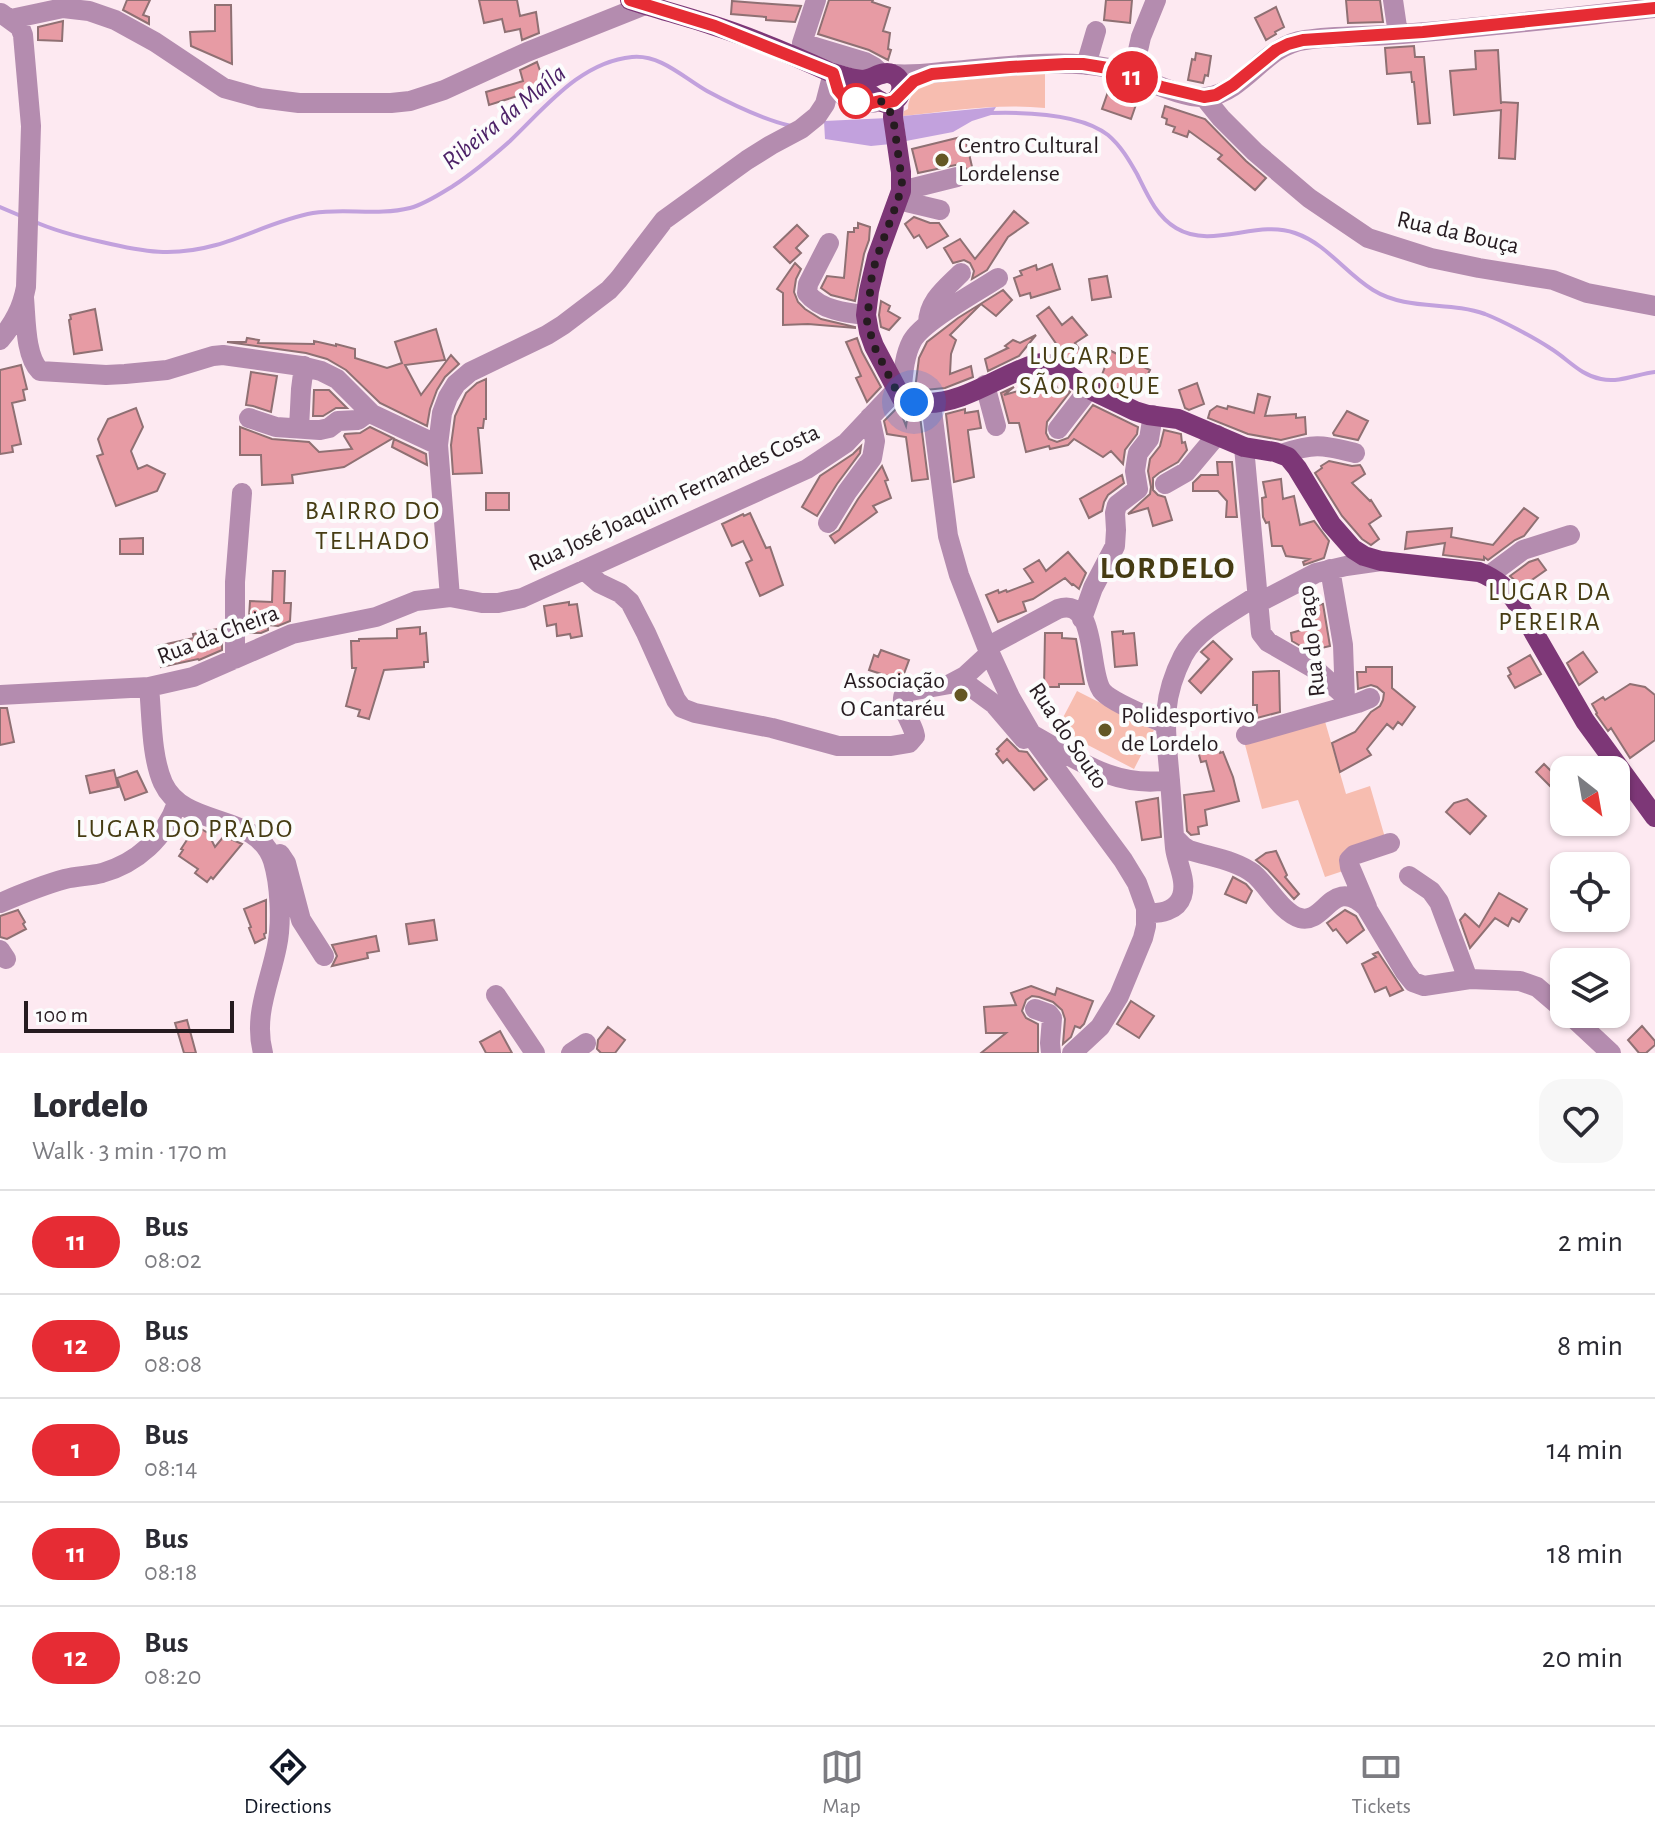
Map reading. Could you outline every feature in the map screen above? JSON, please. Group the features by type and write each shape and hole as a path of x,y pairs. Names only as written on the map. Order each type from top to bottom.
{"main road":[{"path":"638,2 726,30 833,73 888,102"},
{"path":"833,73 860,80 884,75"},
{"path":"884,75 873,84 872,89 888,102 902,182 900,196 877,257 866,315 874,346 898,393 909,401 931,403 956,398 1042,363 1055,366 1089,389 1135,411 1178,419 1244,447 1288,457 1326,517 1359,554 1381,561 1471,571 1501,583 1513,597 1585,721 1655,817"}],"street":[{"path":"816,0 802,43 865,62 884,75 1086,65 1114,69 1162,87 1204,97 1216,95 1233,85 1276,50 1303,40 1398,34 1655,8"},
{"path":"1132,77 1141,37 1156,0"},
{"path":"1393,0 1398,34"},
{"path":"5,16 63,8 89,11 115,20 155,42 224,88 260,98 299,103 391,103 428,96 638,2"},
{"path":"0,340 15,321 24,298 31,126 23,35 20,27 5,16"},
{"path":"1086,65 1096,31"},
{"path":"450,597 438,445 445,405 460,379 540,339 574,317 619,279 664,220 747,160 801,129 817,116 825,104 833,73"},
{"path":"888,102 914,81 932,74"},
{"name":"Rua da Bouça","path":"1204,97 1255,152 1309,198 1368,238 1431,258 1553,280 1587,293 1655,306"},
{"path":"900,196 957,177"},
{"path":"900,196 940,210"},
{"path":"829,243 808,282 807,293 813,300 840,311 866,315"},
{"path":"925,326 931,305 961,273"},
{"path":"898,393 914,337 925,326 998,278"},
{"path":"24,298 31,358 40,371 106,375 150,372 223,355 304,366 337,379 369,412 438,445"},
{"path":"299,428 304,366"},
{"path":"985,385 996,426"},
{"path":"1058,429 1089,389"},
{"name":"Rua José Joaquim Fernandes Costa","path":"450,597 482,603 510,601 535,593 807,469 846,443 898,393"},
{"name":"Rua do Souto","path":"931,403 951,550 989,650 1031,734 1123,860 1141,892 1146,913"},
{"path":"249,418 274,426 326,430 337,422 358,420 369,412"},
{"path":"1082,619 1115,546 1116,508 1138,489 1135,471 1137,458 1149,439 1153,415"},
{"path":"828,523 872,458 875,441 870,417"},
{"path":"1165,484 1188,470 1217,435"},
{"path":"1281,454 1312,445 1355,453"},
{"path":"1244,447 1261,633 1315,669 1345,701"},
{"path":"235,659 235,582 242,493"},
{"path":"1488,576 1523,550 1570,535"},
{"path":"1072,1053 1095,1031 1125,985 1143,938 1146,913 1167,911 1181,900 1183,878 1176,855 1165,724 1167,698 1183,656 1203,633 1258,599 1330,569 1381,561"},
{"name":"Rua do Paço","path":"1330,569 1343,645 1345,701"},
{"path":"584,570 630,602 676,700 682,708 695,713 779,729 845,747 909,743 915,736 902,704 903,695 910,690 946,686 960,679 989,650 1062,607 1073,609 1090,636 1095,676 1101,690 1109,697 1165,724"},
{"name":"Rua da Cheira","path":"0,695 149,687 193,677 305,630 376,617 416,601 450,597"},
{"path":"960,679 994,704 1054,769"},
{"path":"149,687 156,762 164,785 177,803 198,815 251,833 284,858 301,920 324,956"},
{"path":"1246,735 1345,701 1370,698"},
{"path":"1031,734 1115,777 1143,783 1170,780"},
{"path":"0,903 53,882 105,872 124,864 163,834 177,803"},
{"path":"1174,837 1189,850 1254,874 1282,905 1300,918 1314,915 1339,896 1356,899 1368,911"},
{"path":"1390,843 1354,855 1349,860 1350,867 1368,911 1413,982 1424,986 1468,979 1508,980 1537,987 1550,998"},
{"path":"263,1053 259,1021 278,943 280,921 276,873 266,846"},
{"path":"1409,876 1431,891 1441,906 1468,979"},
{"path":"496,995 535,1053"},
{"path":"1035,1009 1052,1018 1051,1053"},
{"path":"1584,1028 1611,1053"}],"shaded area":[{"path":"1045,73 1045,108 992,107 903,116 921,83"},
{"path":"996,107 991,115 953,132 906,141 903,116"},
{"path":"888,118 891,144 871,146 825,139 824,121"},
{"name":"Polidesportivo de Lordelo","path":"1077,691 1154,730 1134,769 1057,729"},
{"path":"1324,718 1346,794 1370,786 1386,841 1341,855 1346,870 1325,877 1298,800 1262,809 1244,741"}],"building":[{"path":"127,0 150,0 143,15 149,17 149,24 123,10"},
{"path":"479,0 517,0 520,16 536,12 539,33 522,40 520,29 505,32 502,19 484,23"},
{"path":"829,0 873,0 890,8 883,31 890,33 888,60 869,50 818,34"},
{"path":"1106,0 1132,0 1130,23 1104,20"},
{"path":"1346,0 1380,0 1383,22 1348,23"},
{"path":"732,1 801,6 795,22 766,20 766,17 731,14"},
{"path":"215,5 231,5 232,64 191,46 190,32 215,31"},
{"path":"1276,7 1284,27 1266,40 1255,18"},
{"path":"63,21 62,41 38,40 38,27"},
{"path":"1414,46 1415,57 1424,57 1430,123 1418,124 1411,72 1387,74 1385,48"},
{"path":"1498,50 1501,104 1518,103 1515,159 1499,158 1501,110 1454,115 1450,71 1476,69 1475,51"},
{"path":"1196,53 1211,56 1208,76 1205,75 1203,83 1188,80"},
{"path":"537,62 544,82 529,87 530,92 489,105 486,92 523,81 520,70"},
{"path":"1110,86 1137,92 1139,96 1131,119 1102,109"},
{"path":"1165,106 1205,119 1266,178 1255,190 1218,159 1222,155 1189,131 1187,137 1173,132 1175,127 1166,124 1167,119 1162,117"},
{"name":"Centro Cultural Lordelense","path":"965,136 973,171 970,175 960,164 918,173 912,149"},
{"path":"1014,211 1028,223 1008,237 987,270 972,279 974,271 970,263 964,260 953,263 944,248 960,239 975,259"},
{"path":"914,217 939,223 948,236 927,248 919,235 914,238 905,224"},
{"path":"858,223 870,227 855,301 831,295 821,288 827,276 844,278 848,232 854,232"},
{"path":"797,225 808,236 796,248 801,253 790,263 774,247"},
{"path":"795,263 801,269 794,292 798,302 821,319 855,328 783,325 783,293 777,289"},
{"path":"1052,264 1060,289 1031,298 1030,293 1020,296 1014,278 1022,275 1020,271 1036,265 1037,270"},
{"path":"1107,276 1111,297 1092,300 1089,279"},
{"path":"1003,290 1012,300 996,316 981,304 950,335 956,340 951,354 950,374 971,366 973,377 945,388 915,389 919,358 927,342 958,318"},
{"path":"881,301 890,306 888,311 900,318 889,330 881,327"},
{"path":"1049,307 1062,325 1072,317 1087,335 1075,343 1087,360 1078,366 1066,358 1037,316"},
{"path":"95,309 102,350 74,354 70,315"},
{"path":"436,329 445,360 405,365 421,395 451,355 459,364 437,390 427,426 380,403 346,370 327,359 227,342 246,342 247,338 259,340 258,343 314,344 314,341 336,344 355,349 355,358 387,368 402,363 395,342"},
{"path":"1036,335 1019,356 988,371 985,359 1008,348 1005,346 1013,340 1020,343"},
{"path":"857,338 881,387 867,402 856,378 861,376 846,342"},
{"path":"1111,351 1150,370 1139,392 1131,388 1129,392 1122,391 1100,380"},
{"path":"21,365 27,389 23,390 25,400 12,403 21,444 12,446 13,452 0,454 0,370"},
{"path":"251,372 277,376 271,412 246,405"},
{"path":"486,379 486,419 483,428 478,428 482,473 453,474 451,445 455,416 466,393"},
{"path":"1054,381 1061,396 1066,389 1070,392 1047,422 1049,439 1057,442 1068,438 1093,405 1138,427 1137,434 1125,450 1123,464 1111,451 1103,457 1074,439 1068,445 1026,452 1019,423 1009,423 1001,393 1014,387 1004,395"},
{"path":"1197,383 1204,404 1189,410 1185,408 1179,390"},
{"path":"314,390 329,390 347,408 336,408 323,416 313,416"},
{"path":"1258,394 1270,397 1265,416 1296,414 1296,418 1305,417 1306,434 1281,440 1248,434 1208,418 1210,411 1217,406 1254,413"},
{"path":"136,408 143,427 131,451 138,469 147,465 165,474 157,491 116,506 97,456 103,454 98,439 108,419"},
{"path":"896,409 900,411 906,426 908,414 920,416 928,479 912,481 906,437 887,434 884,421"},
{"path":"965,409 965,413 978,411 981,428 968,430 974,477 954,482 946,414"},
{"path":"1347,411 1368,421 1358,440 1333,433"},
{"path":"240,427 272,439 309,442 319,452 352,449 345,434 360,433 370,427 393,438 344,467 292,475 293,483 262,485 261,455 240,455"},
{"path":"1164,430 1181,434 1187,450 1178,462 1153,478 1153,490 1165,497 1172,520 1153,526 1148,508 1128,514 1150,494 1150,459 1160,446"},
{"path":"394,439 426,454 427,465 392,447"},
{"path":"861,446 860,453 817,516 802,507 820,476"},
{"path":"1329,461 1360,465 1365,474 1352,483 1371,500 1381,516 1369,524 1379,539 1371,545 1342,516 1315,473"},
{"path":"1217,462 1232,462 1237,517 1226,517 1227,501 1218,491 1193,491 1193,483 1201,475 1218,475"},
{"path":"882,466 891,498 873,506 877,512 835,543 830,536 839,530"},
{"path":"1122,475 1124,483 1108,495 1102,511 1089,518 1080,499"},
{"path":"1281,479 1283,499 1294,496 1300,525 1314,521 1329,541 1324,558 1304,565 1303,562 1309,559 1286,556 1282,546 1272,546 1269,522 1266,523 1263,517 1262,498 1266,497 1263,482"},
{"path":"486,493 509,493 509,510 486,510"},
{"path":"1524,508 1538,518 1524,536 1488,560 1484,557 1484,560 1443,555 1445,543 1405,549 1407,532 1452,528 1451,537 1493,545"},
{"path":"750,513 766,548 770,547 783,585 760,596 746,563 752,560 743,541 732,546 722,524"},
{"path":"143,538 143,554 120,554 120,539"},
{"path":"1068,552 1086,573 1079,589 1065,578 1023,602 1026,611 998,622 986,595 998,590 999,593 1007,592 1033,582 1024,569 1039,560 1046,571"},
{"path":"1538,559 1546,570 1522,587 1510,576 1529,562"},
{"path":"273,571 285,571 284,603 291,603 290,621 278,626 268,625 268,630 261,633 248,633 250,601 272,602"},
{"path":"569,602 569,605 577,604 582,636 557,636 556,624 547,626 544,606"},
{"path":"1323,604 1330,646 1309,651 1292,641 1291,633 1315,626 1311,606"},
{"path":"420,627 420,634 426,633 428,662 424,662 424,667 384,670 369,719 358,716 360,710 346,706 356,668 352,668 351,641 397,638 397,629"},
{"path":"222,628 222,650 199,660 161,667 157,646"},
{"path":"1123,631 1123,634 1134,633 1137,665 1115,667 1112,632"},
{"path":"1045,633 1062,633 1062,638 1076,639 1084,684 1044,687"},
{"path":"1213,641 1232,659 1201,693 1189,681 1209,659 1201,652"},
{"path":"881,650 909,660 902,679 869,670 874,655 878,657"},
{"path":"1583,652 1597,672 1579,685 1567,663"},
{"path":"1530,655 1541,674 1515,688 1508,676 1511,674 1508,668"},
{"path":"1366,667 1392,667 1392,688 1415,707 1402,725 1398,722 1393,729 1387,724 1367,749 1371,755 1340,772 1332,743 1355,732 1383,700 1384,693 1377,687 1371,685 1358,689 1357,672 1366,672"},
{"path":"1279,671 1280,712 1257,718 1257,705 1253,705 1253,672"},
{"path":"1630,684 1645,687 1655,695 1655,740 1630,758 1611,728 1608,731 1596,714 1592,704 1603,697 1605,700"},
{"path":"0,708 7,708 14,742 0,745"},
{"path":"1007,739 1019,751 1027,752 1047,779 1034,790 1007,759 1003,763 996,754"},
{"path":"1218,746 1233,777 1239,801 1205,810 1207,825 1198,827 1199,834 1191,835 1187,831 1184,795 1214,791 1206,761 1201,762 1198,751"},
{"path":"1544,764 1550,770 1550,786 1536,772"},
{"path":"114,770 118,787 90,793 86,776"},
{"path":"137,771 147,792 125,800 117,778"},
{"path":"1158,798 1161,837 1142,840 1136,802"},
{"path":"1467,799 1486,816 1470,834 1446,812 1454,803"},
{"path":"196,826 208,833 215,847 224,836 242,844 207,882 195,873 198,869 179,856"},
{"path":"1276,851 1287,875 1285,877 1299,894 1294,899 1256,860"},
{"path":"1233,877 1252,891 1246,903 1225,894"},
{"path":"1499,893 1527,909 1519,922 1512,918 1508,926 1495,918 1470,948 1460,920 1465,914 1479,927"},
{"path":"266,900 265,938 255,943 244,909"},
{"path":"18,910 26,929 7,939 0,937 0,916"},
{"path":"1345,910 1356,916 1364,930 1347,943 1327,923"},
{"path":"434,920 437,940 409,944 406,924"},
{"path":"376,936 379,951 367,953 368,958 332,966 337,956 332,945"},
{"path":"1378,952 1403,990 1390,996 1386,987 1375,992 1362,964 1376,957 1373,954"},
{"path":"1031,986 1055,995 1057,988 1093,1001 1084,1024 1080,1028 1075,1026 1071,1037 1063,1044 1065,1019 1062,1010 1053,1002 1032,996 1026,1000 1022,1011 1026,1018 1038,1024 1038,1053 981,1053 1006,1033 986,1033 984,1007 1016,1005 1011,993"},
{"path":"1131,1001 1154,1016 1139,1038 1117,1024"},
{"path":"187,1020 196,1053 184,1053 175,1023"},
{"path":"1642,1026 1655,1041 1646,1053 1639,1053 1628,1040"},
{"path":"608,1027 625,1040 615,1053 601,1053 597,1049 598,1040"},
{"path":"500,1031 512,1053 486,1053 480,1042"}],"waterway":[{"name":"Ribeira da Maíla","path":"33,221 117,245 145,251 172,252 216,245 313,213 410,208 438,195 475,170 580,77 613,61 632,57 662,63 727,101 791,126"},
{"name":"Ribeira da Maíla","path":"990,113 1052,115 1083,122 1108,135 1121,148 1163,217 1190,234 1219,236 1265,229 1295,233 1317,244 1363,283 1386,297 1485,314 1535,339 1580,370 1601,379 1615,380 1655,372"},
{"name":"Ribeira da Maíla","path":"0,207 21,216"}],"bus line":[{"name":"11","path":"630,0 715,26 833,73 843,96 864,104 890,103 914,81 932,74 1065,64 1114,69 1162,87 1204,97 1216,95 1246,77 1276,50 1303,40 1423,32 1655,8"}],"place":[{"name":"Centro Cultural Lordelense","path":"942,160"},
{"name":"Associação O Cantaréu","path":"961,695"},
{"name":"Polidesportivo de Lordelo","path":"1105,730"}],"district":[{"name":"LUGAR DE SÃO ROQUE","path":"1090,371"},
{"name":"BAIRRO DO TELHADO","path":"373,526"},
{"name":"LORDELO","path":"1168,568"},
{"name":"LUGAR DA PEREIRA","path":"1550,607"},
{"name":"LUGAR DO PRADO","path":"185,829"}],"route":[{"path":"856,101 864,104 885,103 893,117 901,191 877,257 869,291 867,321 874,346 896,390 906,401 914,402"}]}
